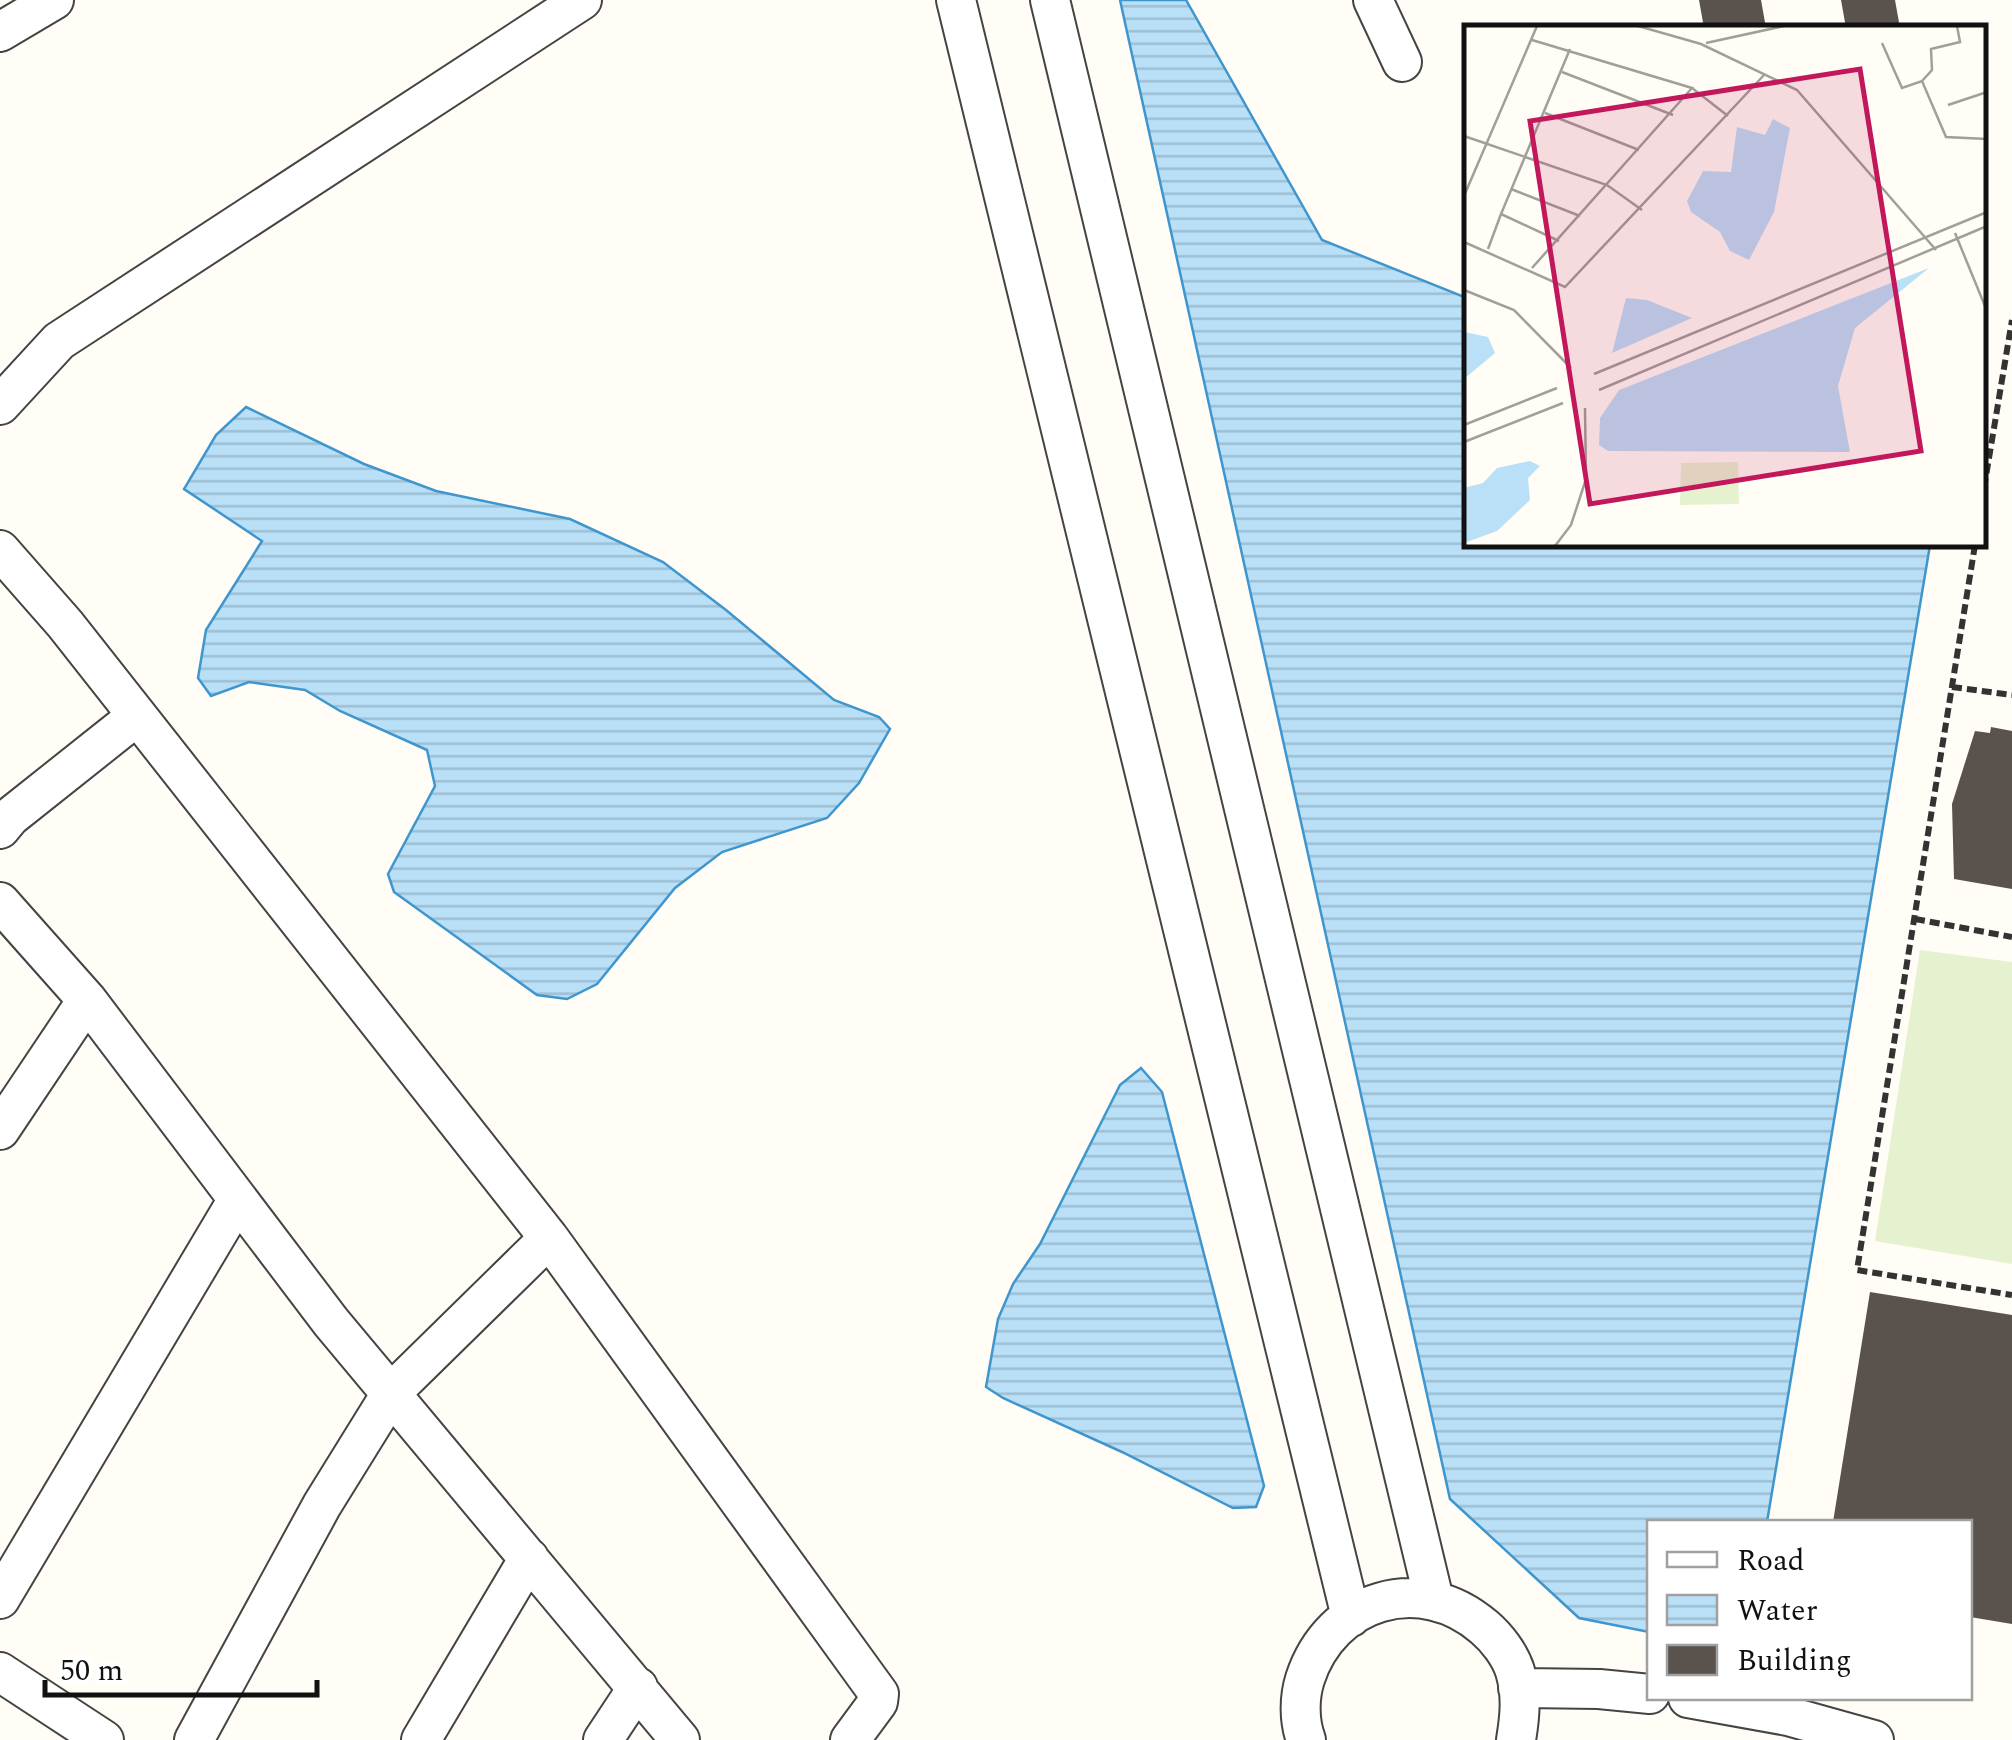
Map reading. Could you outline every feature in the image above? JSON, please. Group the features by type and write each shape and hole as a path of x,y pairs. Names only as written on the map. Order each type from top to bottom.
{"street":[{"path":"0,32 54,0"},
{"path":"0,404 59,341 582,0"},
{"path":"956,0 1351,1617"},
{"path":"1050,0 1434,1600"},
{"path":"1373,0 1402,62"},
{"path":"0,550 64,624 549,1238 879,1694 878,1702 850,1740"},
{"path":"0,830 10,817 137,716"},
{"path":"0,902 87,1000 331,1322 680,1740"},
{"path":"0,1130 87,1000"},
{"path":"0,1599 238,1200"},
{"path":"194,1740 322,1505 392,1392 549,1238"},
{"path":"421,1740 529,1558"},
{"path":"1298,1737 1301,1694 1312,1659 1333,1630 1362,1608 1398,1598 1434,1600 1468,1613 1496,1637 1514,1668 1518,1688 1521,1704 1516,1740"},
{"path":"0,1672 104,1740"},
{"path":"603,1740 638,1687"},
{"path":"1518,1688 1647,1694"},
{"path":"1699,1700 1788,1716 1874,1740"}],"path":[{"path":"1987,473 2009,361 2012,320"},
{"path":"1975,548 1857,1270 2012,1295"},
{"path":"1952,687 2012,695"},
{"path":"1914,919 2012,937"}],"green space":[{"path":"1920,950 2012,962 2012,1264 1875,1241"}],"water":[{"path":"1120,0 1186,0 1322,240 1464,297 1464,548 1929,548 1767,1520 1647,1520 1647,1632 1579,1618 1450,1499"},
{"path":"246,407 364,464 436,491 570,519 663,562 834,700 879,717 890,729 859,783 827,818 722,852 675,888 597,984 567,999 537,995 394,892 388,874 435,786 427,750 340,711 305,690 249,682 211,696 198,678 206,630 262,541 184,489 216,435"},
{"path":"1141,1068 1162,1092 1264,1486 1256,1507 1233,1508 986,1387 998,1319 1013,1284 1040,1244 1120,1085"}],"building":[{"path":"1699,0 1761,0 1765,25 1703,25"},
{"path":"1841,0 1895,0 1899,25 1845,25"},
{"path":"1991,727 2012,731 2012,889 1954,879 1952,804 1975,731 1990,733"},
{"path":"1870,1292 2012,1315 2012,1624 1972,1617 1972,1520 1833,1520"}]}
